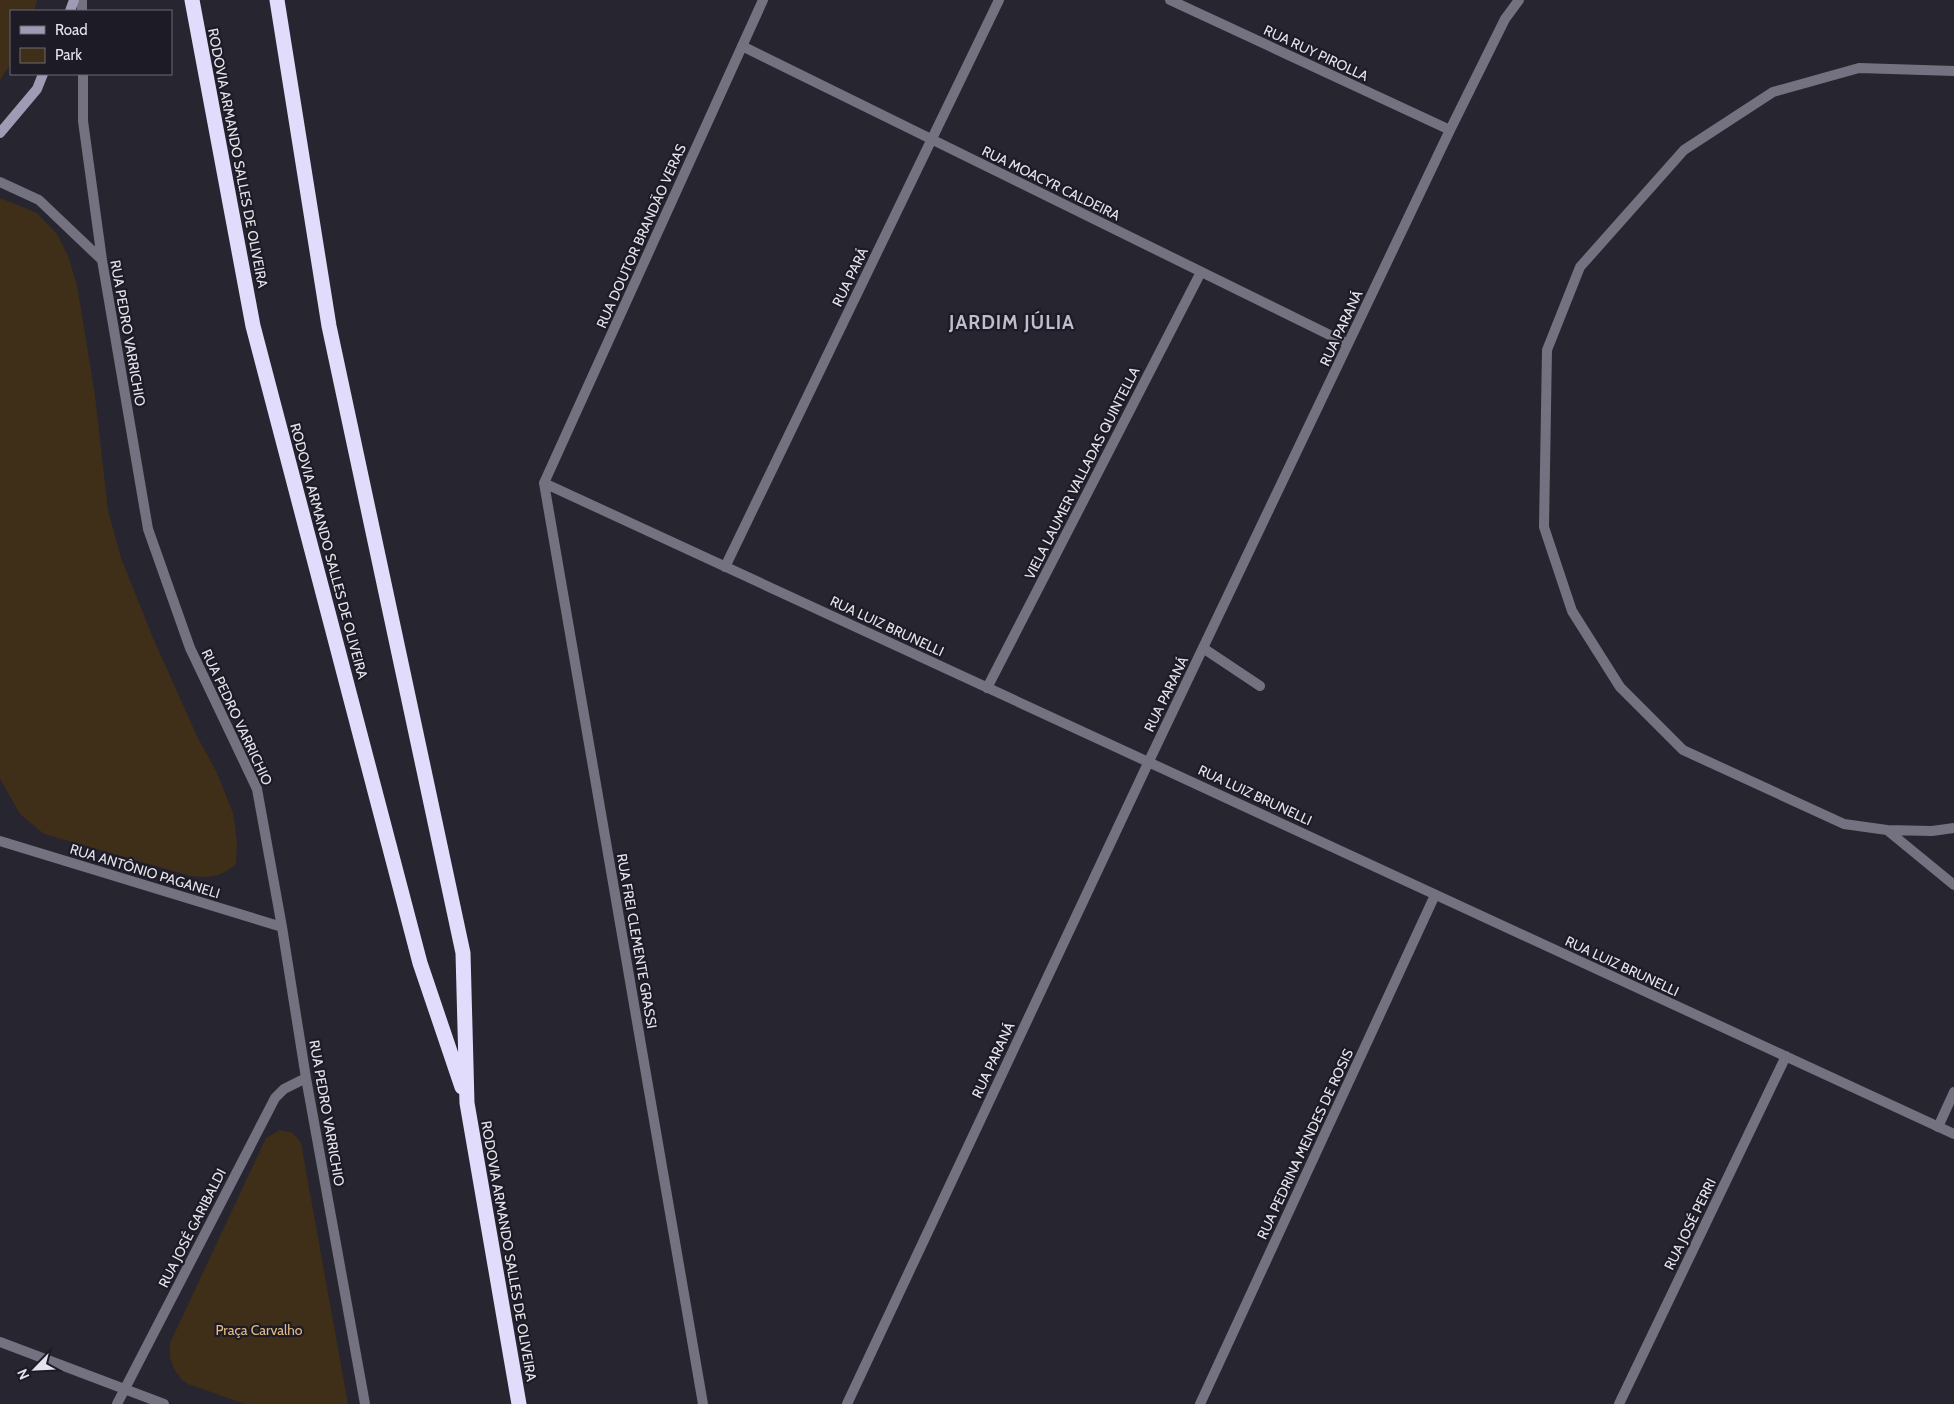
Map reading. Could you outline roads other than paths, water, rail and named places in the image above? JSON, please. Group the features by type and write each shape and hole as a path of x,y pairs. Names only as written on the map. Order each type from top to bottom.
{"highway":[{"name":"RODOVIA ARMANDO SALLES DE OLIVEIRA","path":"192,0 253,326 420,963 467,1103"},
{"name":"RODOVIA ARMANDO SALLES DE OLIVEIRA","path":"277,0 329,326 463,953 467,1103 519,1404"}],"street":[{"name":"RUA DOUTOR BRANDÃO VERAS","path":"544,483 763,0"},
{"name":"RUA PARÁ","path":"725,566 999,0"},
{"name":"RUA RUY PIROLLA","path":"1170,0 1450,130"},
{"name":"RUA PARANÁ","path":"848,1404 1149,761 1450,130 1505,19 1519,0"},
{"name":"RUA MOACYR CALDEIRA","path":"742,46 1348,344"},
{"path":"1954,71 1859,68 1773,92 1684,150 1580,267 1548,350 1544,527 1572,612 1620,687 1683,750 1844,824 1887,830 1932,831 1954,828"},
{"path":"0,133 37,89 43,75"},
{"name":"RUA PEDRO VARRICHIO","path":"83,75 84,122 102,260 148,529 190,648 257,789 306,1078 365,1404"},
{"path":"0,182 39,200 102,260"},
{"name":"VIELA LAUMER VALLADAS QUINTELLA","path":"987,688 1201,272"},
{"name":"RUA LUIZ BRUNELLI","path":"544,483 1954,1134"},
{"name":"RUA FREI CLEMENTE GRASSI","path":"544,483 703,1404"},
{"path":"1203,648 1260,686"},
{"path":"1887,830 1954,886"},
{"name":"RUA ANTÔNIO PAGANELI","path":"0,841 282,928"},
{"name":"RUA PEDRINA MENDES DE ROSIS","path":"1200,1404 1435,895"},
{"name":"RUA JOSÉ PERRI","path":"1619,1404 1786,1056"},
{"name":"RUA JOSÉ GARIBALDI","path":"117,1404 275,1098 284,1089 306,1078"},
{"path":"1938,1127 1954,1092"},
{"path":"0,1342 164,1404"}],"district":[{"name":"JARDIM JÚLIA","path":"1012,322"}],"park label":[{"name":"Praça Carvalho","path":"259,1330"}]}
